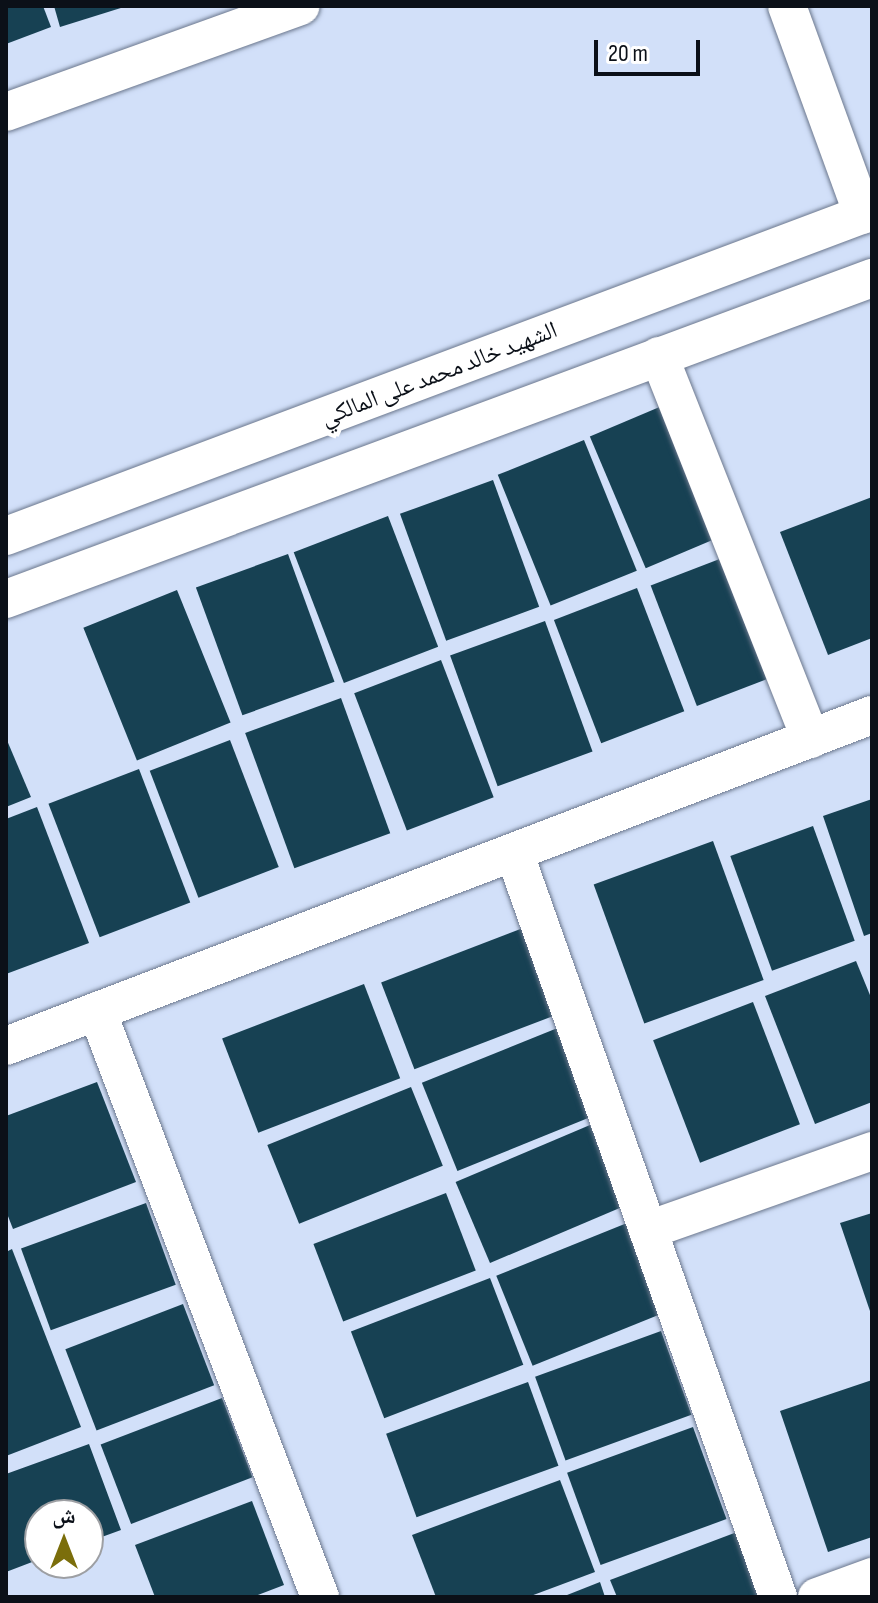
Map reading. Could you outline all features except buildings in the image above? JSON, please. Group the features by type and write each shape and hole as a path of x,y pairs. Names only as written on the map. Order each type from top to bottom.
{"street":[{"path":"6,112 301,6"},
{"path":"787,6 868,213"},
{"name":"الشهيد خالد محمد على المالكي","path":"6,536 868,213"},
{"path":"6,599 872,278"},
{"path":"659,356 811,739"},
{"path":"6,1046 515,855 872,715"},
{"path":"515,855 778,1597"},
{"path":"97,1011 320,1597"},
{"path":"648,1230 872,1151"},
{"path":"817,1597 872,1577"}]}
